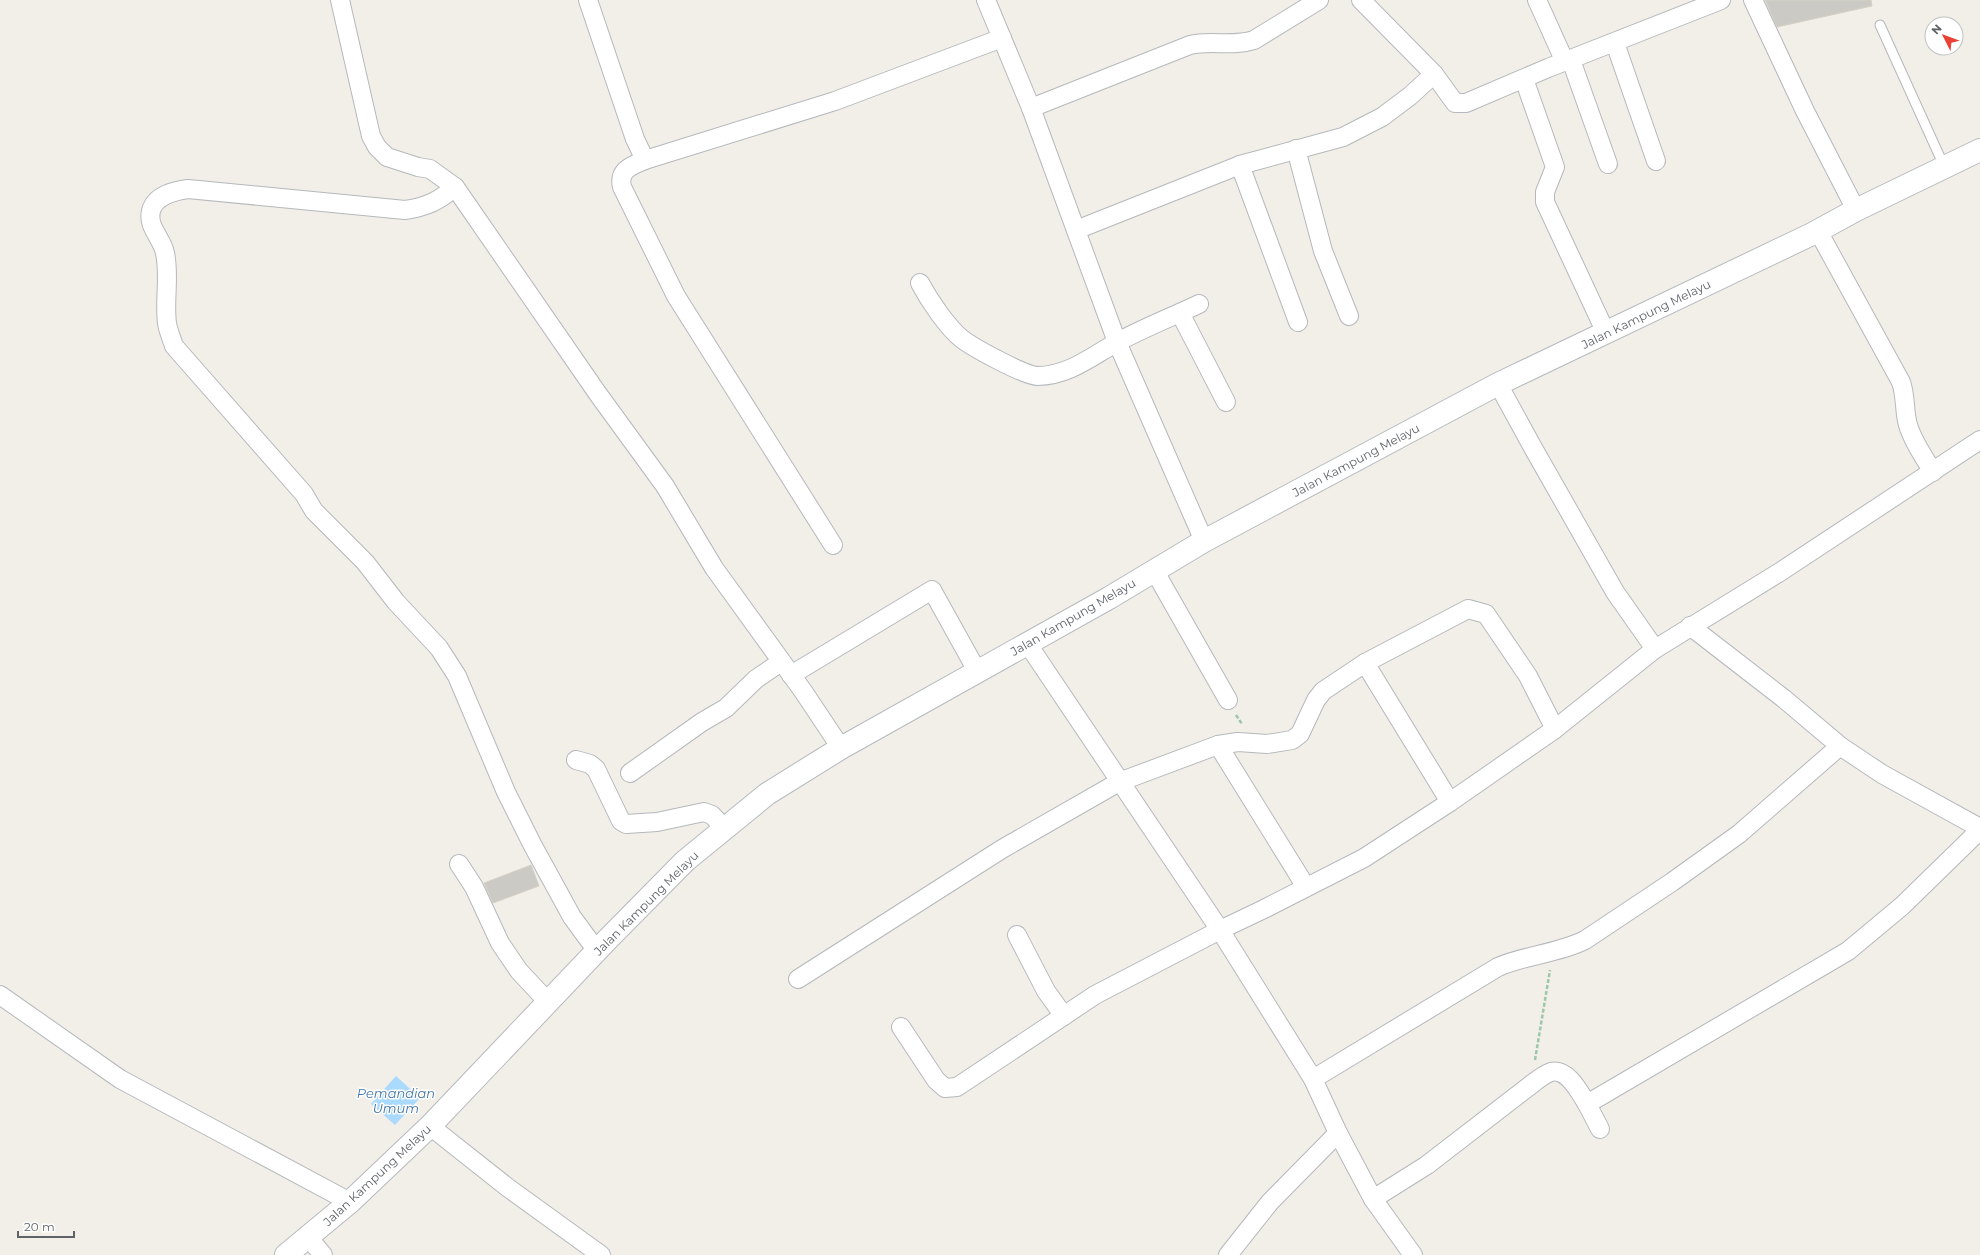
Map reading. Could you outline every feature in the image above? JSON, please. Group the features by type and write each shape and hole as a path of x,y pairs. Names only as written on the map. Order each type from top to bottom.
{"main road":[{"name":"Jalan Kampung Melayu","path":"286,1255 350,1202 430,1126 597,951 685,862 767,794 841,748 1027,644 1154,570 1498,384 1606,334 1818,231 1856,210 1944,166 1980,150"}],"street":[{"path":"340,0 371,136 377,146 387,157 437,172 455,187 598,394 665,486 714,568 841,748"},
{"path":"588,0 635,138 645,160"},
{"path":"986,0 1031,108 1117,342 1204,542"},
{"path":"1031,108 1190,45 1198,43 1246,42 1254,40 1319,0"},
{"path":"1361,0 1434,74 1455,103 1466,103 1721,0"},
{"path":"1537,0 1568,61 1608,164"},
{"path":"1753,0 1804,111 1856,210"},
{"path":"833,545 676,296 622,187 621,180 623,172 633,164 835,101 1002,38"},
{"path":"1615,43 1656,161"},
{"path":"1076,230 1240,165 1344,137 1382,117 1410,96 1434,74"},
{"path":"1524,79 1555,167 1545,192 1545,202 1606,334"},
{"path":"1296,150 1323,251 1349,316"},
{"path":"1240,165 1298,322"},
{"path":"455,187 442,198 424,208 405,210 188,189 173,191 158,200 151,210 150,223 162,242 167,261 167,324 174,346 304,494 314,511 365,562 396,602 439,648 457,676 506,792 550,880 572,917 597,951"},
{"path":"1818,231 1901,382 1907,424 1911,436 1933,472"},
{"path":"920,283 940,313 962,339 1020,372 1038,376 1063,372 1085,362 1117,342 1199,304"},
{"path":"1180,313 1226,402"},
{"path":"1498,384 1615,592 1655,649"},
{"path":"902,1027 936,1080 945,1088 957,1087 1095,995 1364,858 1450,802 1555,729 1655,649 1690,626 1780,572 1980,440"},
{"path":"1154,570 1228,700"},
{"path":"630,773 702,722 726,708 746,687 786,668 932,590 977,672"},
{"path":"798,979 1002,849 1119,782 1218,745 1238,742 1267,744 1292,740 1300,734 1316,700 1323,691 1365,663 1468,609 1486,614 1528,676 1555,729"},
{"path":"1587,1104 1848,951 1902,906 1980,829 1882,774 1840,746 1783,698 1690,626"},
{"path":"1027,644 1119,782 1180,868 1220,930 1313,1079 1338,1133 1373,1199 1413,1255"},
{"path":"1365,663 1450,802"},
{"path":"1218,745 1306,887"},
{"path":"1313,1079 1498,967 1509,962 1573,946 1584,940 1678,877 1738,834 1840,746"},
{"path":"576,760 590,764 596,769 621,821 626,824 662,821 704,812 712,815 725,829"},
{"path":"459,864 474,887 500,942 520,971 548,1002"},
{"path":"1017,935 1046,991 1064,1016"},
{"path":"0,995 120,1079 350,1202"},
{"path":"1373,1199 1427,1165 1532,1084 1550,1072 1559,1072 1570,1079 1587,1104 1600,1129"},
{"path":"430,1126 507,1187 602,1255"},
{"path":"1228,1255 1270,1202 1338,1133"},
{"path":"308,1237 323,1255"}],"lane":[{"path":"1880,25 1944,166"}],"path":[{"path":"1228,700 1252,743"},
{"path":"1532,1084 1540,1021 1548,987 1552,952"}],"water":[{"name":"Pemandian Umum","path":"396,1076 420,1098 395,1125 371,1104"}],"building":[{"path":"1765,0 1871,0 1872,6 1777,27"},
{"path":"531,865 539,886 493,903 484,883"}]}
